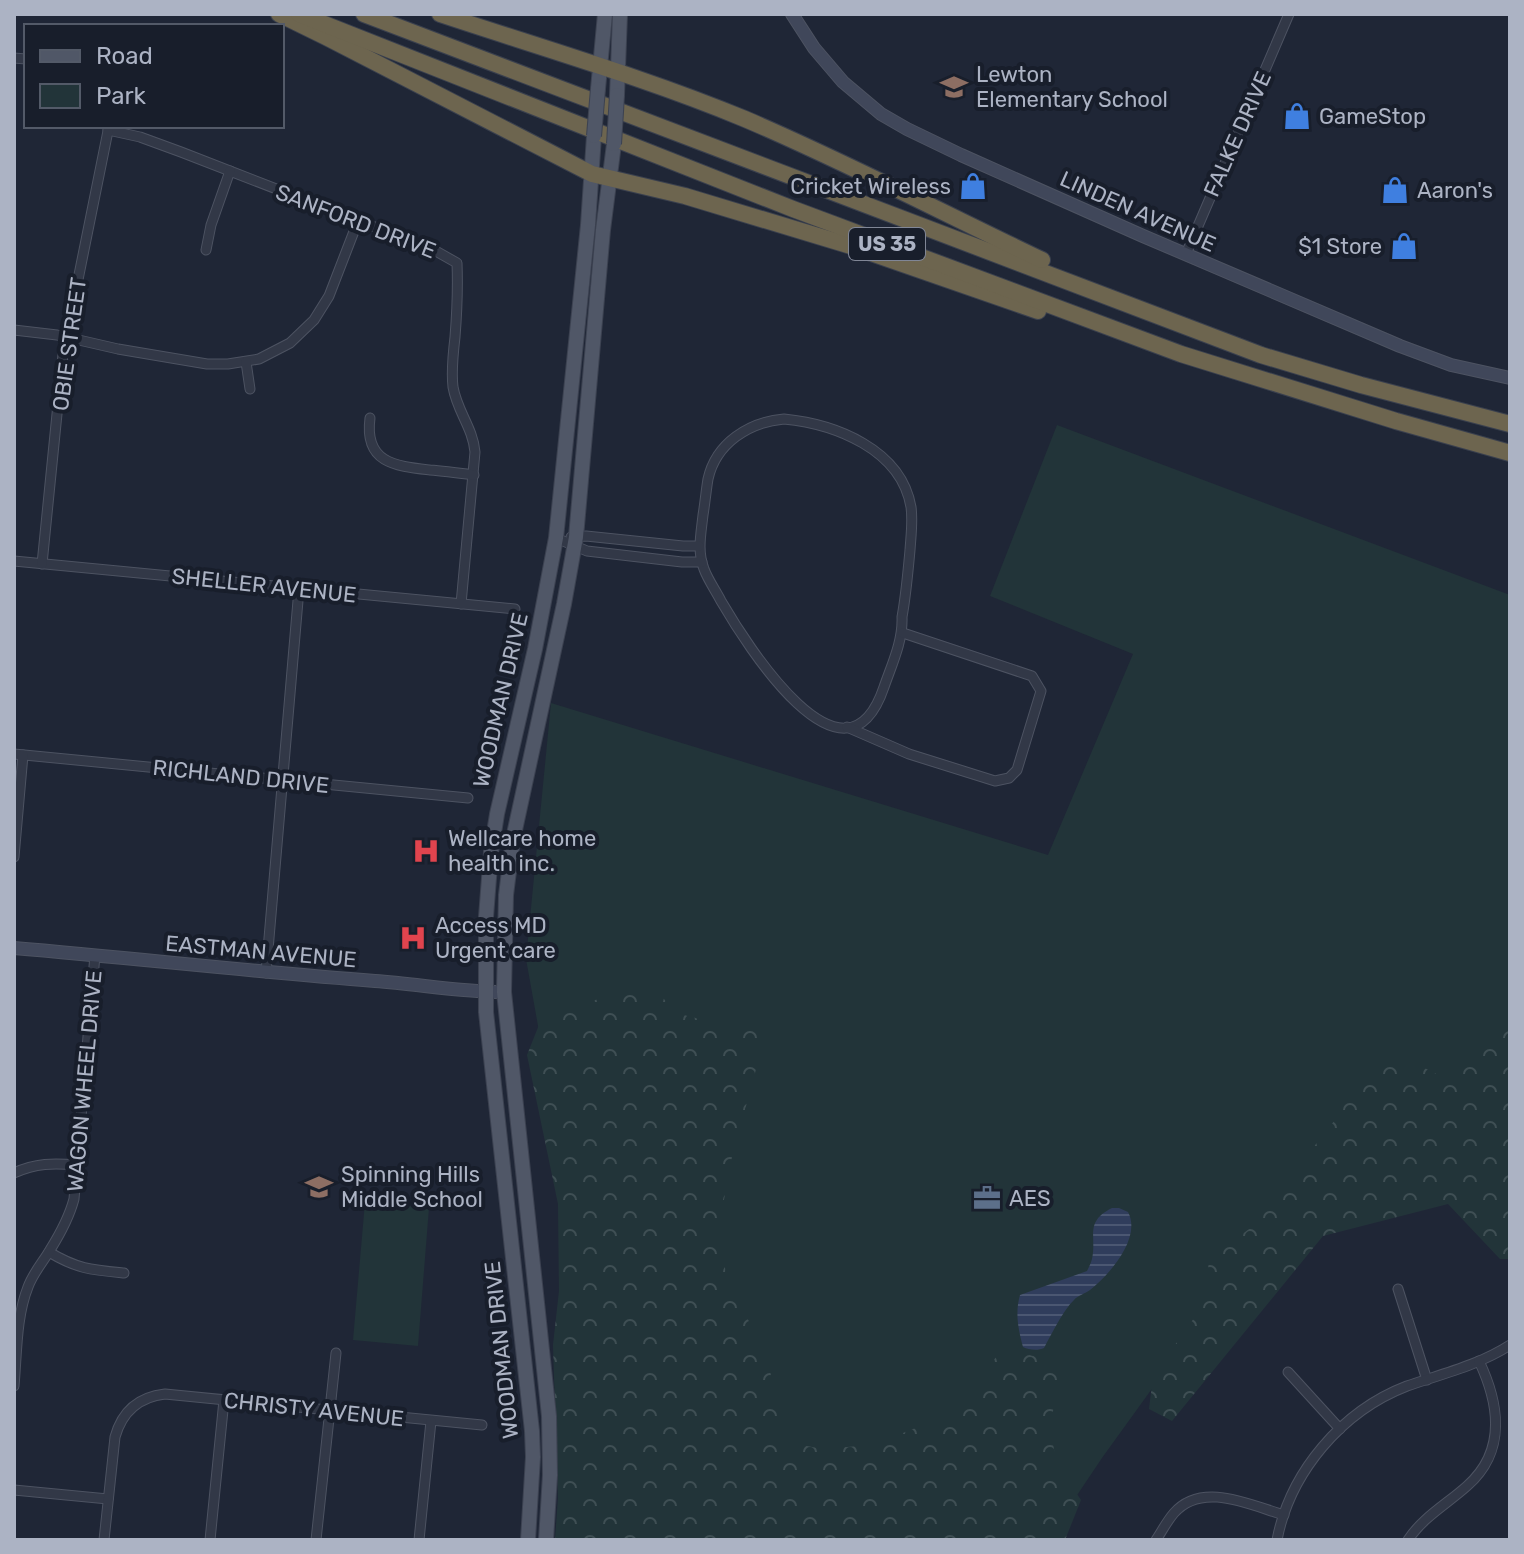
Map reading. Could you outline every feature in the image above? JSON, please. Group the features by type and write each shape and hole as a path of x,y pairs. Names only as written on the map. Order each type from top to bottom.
{"highway":[{"path":"279,14 592,174 685,196 851,246 1025,307 1181,354"},
{"name":"US 35","path":"299,14 793,209 1181,354 1384,418 1510,453"},
{"name":"US 35","path":"364,14 1261,355 1510,424"},
{"path":"440,14 618,71 744,119 826,155 1111,297"}],"main road":[{"name":"WOODMAN DRIVE","path":"528,1540 532,1431 485,992 486,917 491,852 504,779 535,649 556,538 588,225 605,14"},
{"name":"WOODMAN DRIVE","path":"546,1540 550,1475 549,1416 504,992 506,895 513,839 575,541 603,230 614,144 620,14"},
{"name":"LINDEN AVENUE","path":"792,14 814,48 843,82 899,125 961,155 1400,346 1475,372 1510,378"},
{"name":"EASTMAN AVENUE","path":"14,948 504,992"}],"street":[{"name":"FALKE DRIVE","path":"1186,254 1289,14"},
{"name":"SANFORD DRIVE","path":"109,128 140,137 434,250 457,263 459,284 452,375 456,400 474,442 474,475 461,604"},
{"name":"OBIE STREET","path":"42,564 63,354 109,128"},
{"path":"206,250 211,225 230,171"},
{"path":"14,330 207,364 259,359 278,351 305,331 314,320 329,296 358,221"},
{"path":"246,362 250,389"},
{"path":"370,418 374,449 392,465 474,475"},
{"path":"847,727 863,722 874,709 903,633 912,522 909,499 895,469 873,449 847,435 784,419 760,423 739,433 712,466 699,546 704,570 734,623 769,674 820,722 847,727 909,754 995,781 1009,778 1017,770 1041,691 1032,676 903,633"},
{"path":"575,541 586,536 699,546"},
{"path":"556,538 575,541 587,551 702,562"},
{"name":"SHELLER AVENUE","path":"14,561 515,609"},
{"path":"266,973 299,589"},
{"path":"14,857 19,754"},
{"name":"RICHLAND DRIVE","path":"19,754 468,798"},
{"name":"WAGON WHEEL DRIVE","path":"14,1386 24,1301 33,1276 70,1214 74,1199 95,955"},
{"path":"14,1173 45,1163 77,1165"},
{"path":"49,1252 79,1267 124,1273"},
{"path":"1398,1289 1427,1380"},
{"path":"1277,1540 1295,1488 1309,1464 1356,1415 1388,1395 1479,1361 1510,1345"},
{"path":"316,1540 336,1353"},
{"path":"1408,1540 1425,1519 1470,1483 1480,1471 1491,1448 1496,1409 1490,1383 1479,1361"},
{"path":"1288,1372 1340,1429"},
{"name":"CHRISTY AVENUE","path":"108,1499 118,1427 128,1410 146,1398 165,1394 482,1425"},
{"path":"210,1540 224,1400"},
{"path":"419,1540 431,1421"},
{"path":"14,1490 108,1499 104,1540"},
{"path":"1156,1540 1174,1513 1201,1497 1222,1497 1284,1515"}],"green space":[{"path":"1057,425 1510,595 1510,1043 1255,1246 1102,1458 1047,1540 567,1540 579,1254 526,959 551,703 1048,855 1133,654 990,596"},
{"path":"651,984 676,1013 727,1026 759,1014 764,1040 731,1161 720,1222 727,1286 752,1326 769,1364 782,1441 822,1449 872,1445 931,1422 967,1395 1003,1348 1068,1365 1049,1423 1057,1465 1081,1500 1065,1540 555,1540 558,1498 553,1345 559,1291 558,1204 527,1055 543,1015"},
{"path":"1483,1028 1510,1031 1510,1259 1500,1259 1448,1204 1323,1236 1172,1421 1149,1409 1153,1376 1204,1304 1209,1260 1249,1229 1342,1111 1337,1081 1366,1075 1384,1057 1411,1061 1446,1079"},
{"path":"365,1202 429,1208 418,1346 353,1340"}],"water":[{"path":"1112,1208 1128,1212 1131,1222 1127,1244 1114,1266 1098,1283 1070,1304 1044,1348 1034,1350 1023,1347 1018,1321 1020,1295 1087,1271 1092,1259 1095,1224 1103,1213"}],"place":[{"name":"Lewton Elementary School","path":"954,87"},
{"name":"GameStop","path":"1297,116"},
{"name":"Cricket Wireless","path":"973,186"},
{"name":"Aaron's","path":"1395,190"},
{"name":"$1 Store","path":"1404,246"},
{"name":"Wellcare home health inc.","path":"426,851"},
{"name":"Access MD Urgent care","path":"413,938"},
{"name":"Spinning Hills Middle School","path":"319,1187"},
{"name":"AES","path":"987,1198"}]}
